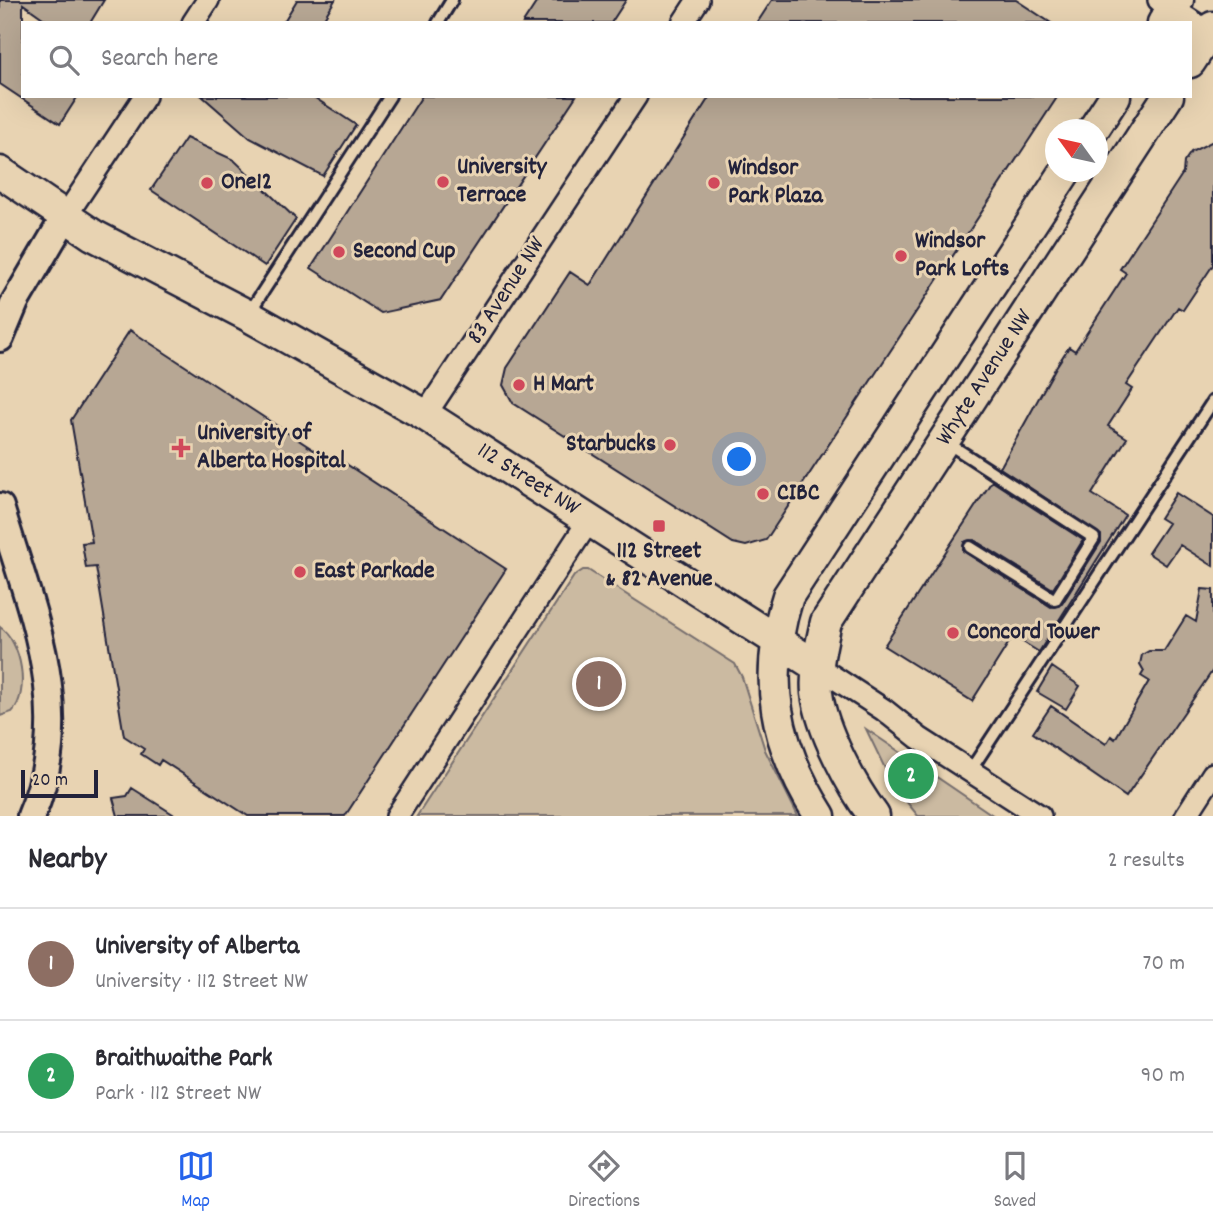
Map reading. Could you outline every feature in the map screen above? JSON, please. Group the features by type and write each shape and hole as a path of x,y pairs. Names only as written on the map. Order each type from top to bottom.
{"main road":[{"path":"1192,59 1212,31"},
{"path":"1100,119 1114,98"},
{"name":"Whyte Avenue NW","path":"874,816 844,766 824,719 817,692 818,667 826,622 1167,98"},
{"name":"112 Street NW","path":"0,172 93,235 247,315 425,415 818,667"},
{"name":"Whyte Avenue NW","path":"820,816 785,748 773,688 776,640 792,587 1058,182"}],"street":[{"path":"194,21 208,0"},
{"path":"684,21 698,0"},
{"path":"1168,8 1212,31"},
{"path":"0,338 15,302 65,217 144,98"},
{"name":"83 Avenue NW","path":"425,415 635,98"},
{"path":"0,507 47,665 52,718 48,759 40,794 31,816"},
{"path":"397,816 590,519"},
{"name":"112 Street NW","path":"818,667 1040,816"},
{"path":"1186,816 1213,774"}],"lane":[{"path":"439,21 453,0"},
{"path":"247,315 389,98"},
{"path":"970,771 1213,401"},
{"path":"944,441 1094,538 1055,600 970,547"}],"shaded area":[{"path":"588,570 735,664 742,677 765,750 798,816 417,816 574,576"},
{"path":"0,627 14,644 22,681 18,704 12,712 0,716"},
{"path":"866,729 994,816 918,816 893,785"}],"building":[{"path":"0,0 104,0 91,21 47,21 23,4 21,98 0,84"},
{"path":"297,0 335,0 322,21 284,21"},
{"path":"538,0 626,0 612,21 524,21"},
{"path":"772,0 1016,0 1048,21 758,21"},
{"path":"21,98 77,98 60,124"},
{"path":"204,98 315,98 356,125 323,176 250,138"},
{"name":"University Terrace","path":"421,98 575,98 441,300 381,313 311,268"},
{"path":"709,98 1057,98 766,540 746,546 733,543 513,403 503,385 507,368 570,272 590,285"},
{"path":"186,138 234,160 296,219 265,266 151,190"},
{"path":"1213,141 1213,265 1183,310 1178,307 1126,385 1132,389 1108,426 1127,438 1092,494 1125,515 1039,652 1013,636 972,701 884,646 992,481 1083,540 1053,589 974,540 964,542 963,551 1051,607 1062,604 1101,542 1101,535 1000,468 1056,367 1069,347 1075,351 1126,273 1120,269 1183,173 1184,162 1191,152"},
{"name":"University of Alberta Hospital","path":"130,330 340,467 343,462 506,569 345,816 248,816 161,760 158,765 141,754 144,749 124,736 96,567 86,568 82,543 92,542 71,420"},
{"path":"1176,493 1213,517 1213,566 1180,545 1166,565 1148,553 1168,523 1160,518"},
{"path":"1202,589 1213,590 1213,670 1126,797 1033,733 1051,706 1106,744 1111,736 1115,739 1149,681 1141,676 1144,671 1140,664 1142,655 1149,651 1164,651 1186,616 1196,622"},
{"path":"1052,667 1080,686 1066,709 1037,692"},
{"path":"132,788 176,816 118,816 113,798 127,796"}],"place":[{"name":"University Terrace","path":"443,182"},
{"name":"One12","path":"207,183"},
{"name":"Windsor Park Plaza","path":"714,183"},
{"name":"Second Cup","path":"339,252"},
{"name":"Windsor Park Lofts","path":"901,256"},
{"name":"H Mart","path":"519,385"},
{"name":"Starbucks","path":"670,445"},
{"name":"University of Alberta Hospital","path":"181,448"},
{"name":"CIBC","path":"763,494"},
{"name":"112 Street & 82 Avenue","path":"659,526"},
{"name":"East Parkade","path":"300,572"},
{"name":"Concord Tower","path":"953,633"},
{"name":"University of Alberta","path":"599,684"},
{"name":"Braithwaithe Park","path":"911,776"}]}
